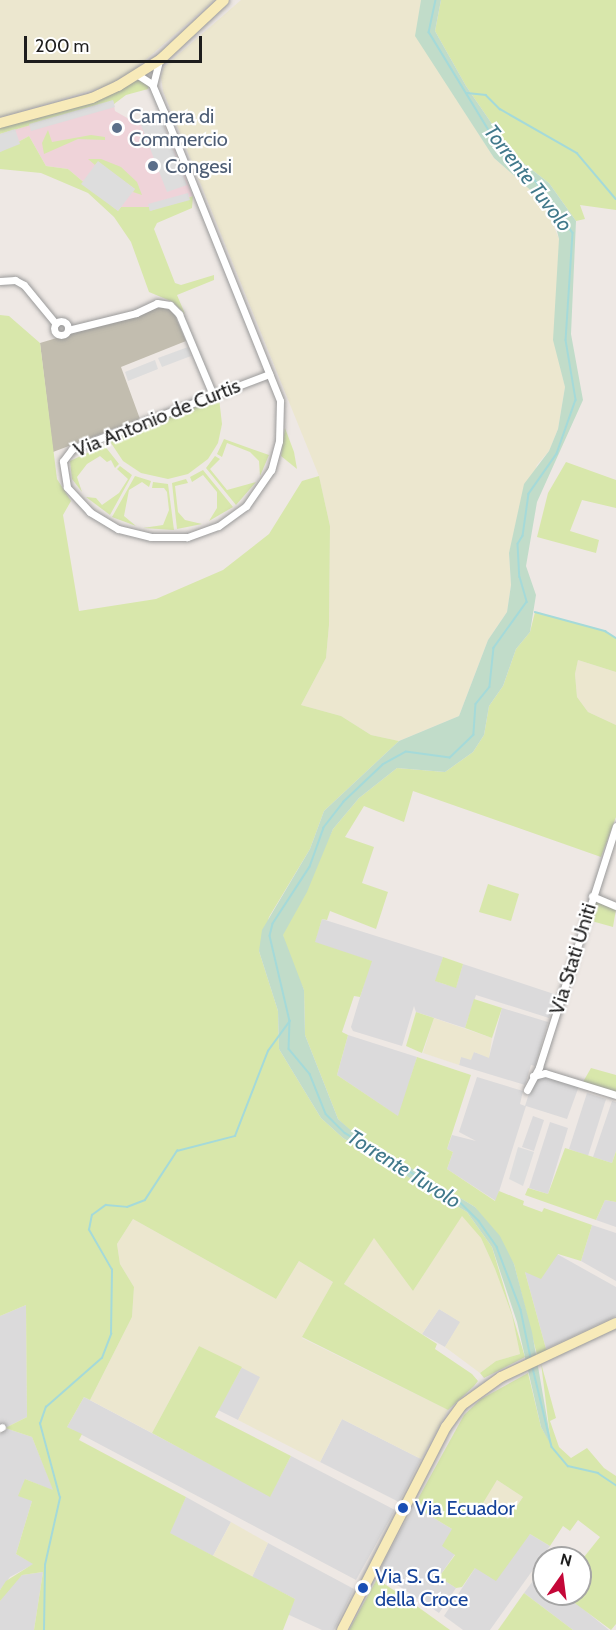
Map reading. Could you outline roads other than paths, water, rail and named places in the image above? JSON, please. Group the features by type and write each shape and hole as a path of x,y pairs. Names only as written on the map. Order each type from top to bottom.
{"street":[{"path":"0,123 92,98 138,75 160,59 224,0"},
{"path":"153,87 154,72 160,59"},
{"path":"138,75 153,87"},
{"name":"Via Antonio de Curtis","path":"153,87 269,374 282,409 276,454 257,494 218,526 176,538 137,536 99,520 67,486 63,461 72,449 269,374"},
{"path":"0,281 15,280 24,285 56,324 63,321 68,330 136,314 158,303 170,305 180,314 213,395"},
{"name":"Via Stati Uniti","path":"527,1090 532,1076 542,1070 592,896 616,826"},
{"path":"592,896 616,906"},
{"path":"542,1070 616,1095"},
{"path":"342,1630 453,1416 478,1391 524,1365 616,1323"}],"waterway":[{"name":"Torrente Tuvolo","path":"436,0 429,32 504,155 535,180 573,233 566,340 576,400 557,454 529,494 523,536 518,544 520,577 527,602 494,648 490,687 476,704 474,735 450,758 406,752 383,765 344,802 324,828 310,867 273,924 270,936 290,1021 289,1049 310,1074 326,1114 345,1133 459,1201 479,1221 497,1247 521,1310 531,1358"},
{"path":"467,93 486,95 500,109 577,153 616,199"},
{"path":"535,612 605,631 616,638"},
{"path":"44,1630 45,1565 60,1498 40,1424 46,1407 102,1358 111,1334 112,1270 89,1230 92,1215 106,1205 127,1207 145,1200 177,1151 235,1136 268,1051 290,1021"},
{"name":"Torrente Tuvolo","path":"533,1368 552,1447 568,1466 598,1473 616,1485"}],"place":[{"name":"Camera di Commercio","path":"117,128"},
{"name":"Congesi","path":"153,166"},
{"name":"Via Ecuador","path":"403,1508"},
{"name":"Via S. G. della Croce","path":"363,1588"}]}
